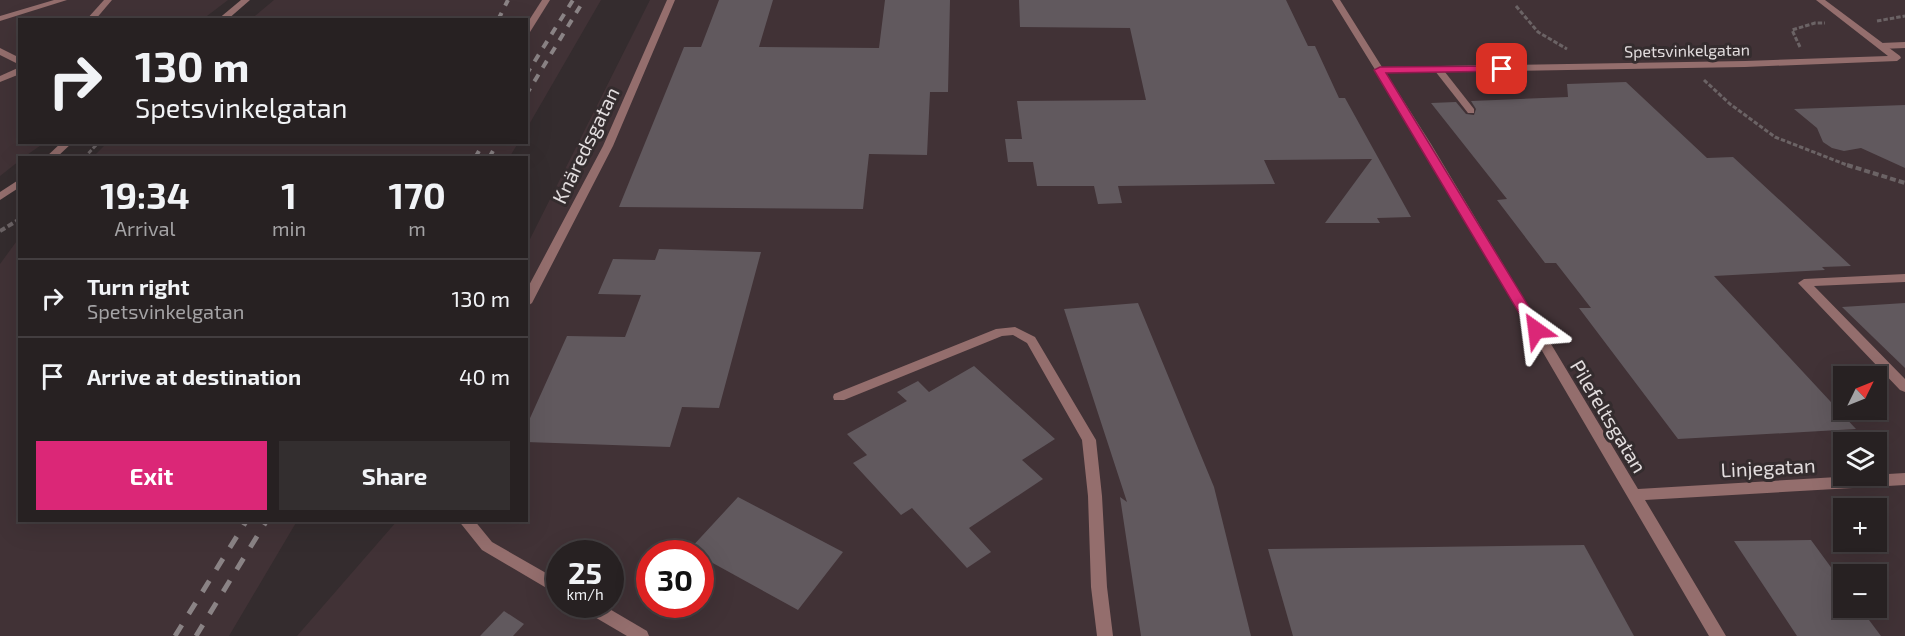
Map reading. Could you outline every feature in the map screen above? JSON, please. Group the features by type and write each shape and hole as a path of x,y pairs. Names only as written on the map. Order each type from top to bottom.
{"street":[{"path":"0,9 4,17 63,0"},
{"path":"92,18 108,0"},
{"path":"224,18 246,0"},
{"path":"528,29 546,0"},
{"name":"Knäredsgatan","path":"528,299 608,146 670,0"},
{"name":"Pilefeltsgatan","path":"1336,0 1718,636"},
{"name":"Spetsvinkelgatan","path":"1380,70 1688,66 1897,58 1820,0"},
{"path":"1881,46 1905,45"},
{"path":"0,51 18,61"},
{"path":"1438,69 1471,111"},
{"path":"0,79 18,71"},
{"path":"52,156 66,144"},
{"path":"0,197 18,184"},
{"path":"1905,278 1804,283 1905,387"},
{"path":"839,397 1000,332 1015,332 1031,339 1089,440 1095,496 1099,587 1105,636"},
{"name":"Linjegatan","path":"1633,495 1905,479"},
{"path":"467,522 487,546 546,581"},
{"path":"610,618 641,636"}],"path":[{"path":"1516,6 1527,22 1559,47 1572,51 1563,59 1563,68"},
{"path":"1688,66 1730,104 1775,136 1833,161 1905,183"},
{"path":"86,156 97,144"},
{"path":"0,231 18,220"}],"shaded area":[{"path":"0,0 228,0 204,18 18,18 18,144 43,144 25,156 18,156 18,162 0,176"},
{"path":"274,0 601,0 528,126 528,18 252,18"},
{"path":"650,0 1905,0 1905,636 297,636 396,522 528,522 528,243"},
{"path":"106,144 517,144 510,156 94,156"},
{"path":"18,239 18,522 296,522 229,636 0,636 0,264"}],"building":[{"path":"719,0 773,0 759,47 879,48 885,0 950,0 948,92 930,92 927,155 869,154 863,209 619,207 684,47 701,47"},
{"path":"1019,0 1286,0 1308,46 1315,46 1339,98 1345,98 1411,217 1377,218 1380,223 1325,223 1372,159 1264,160 1275,184 1118,186 1122,203 1098,204 1094,186 1037,186 1033,162 1008,162 1005,139 1022,139 1017,101 1146,100 1130,28 1020,27"},
{"path":"1626,82 1707,158 1733,157 1851,266 1822,267 1825,270 1714,276 1833,404 1833,420 1848,420 1856,429 1678,439 1579,308 1591,308 1556,263 1545,263 1497,200 1507,199 1431,103 1456,102 1466,114 1474,115 1476,109 1471,101 1568,97 1567,84"},
{"path":"1905,105 1905,168 1861,148 1844,151 1832,148 1823,142 1817,128 1794,109"},
{"path":"659,249 761,252 719,408 682,407 670,447 528,442 528,423 567,336 625,337 641,295 598,294 613,259 655,260"},
{"path":"1138,303 1214,487 1251,636 1141,636 1120,497 1127,502 1064,309"},
{"path":"1905,303 1905,368 1842,307"},
{"path":"974,366 1055,439 1022,460 1043,479 969,528 991,552 967,568 912,508 901,515 853,463 867,455 847,434 907,401 897,392 918,381 929,392"},
{"path":"738,497 843,552 798,610 714,564 714,540 698,540"},
{"path":"1811,540 1833,570 1833,618 1868,618 1881,636 1797,636 1734,541"},
{"path":"1584,545 1634,636 1293,636 1268,549"},
{"path":"504,611 524,624 513,636 480,636"}],"railway":[{"path":"499,18 508,0"},
{"path":"528,72 573,0"},
{"path":"528,92 584,0"},
{"path":"476,156 483,144"},
{"path":"490,156 497,144"},
{"path":"175,636 246,522"},
{"path":"196,636 266,522"}],"route":[{"path":"1502,69 1380,70 1536,330"}]}
